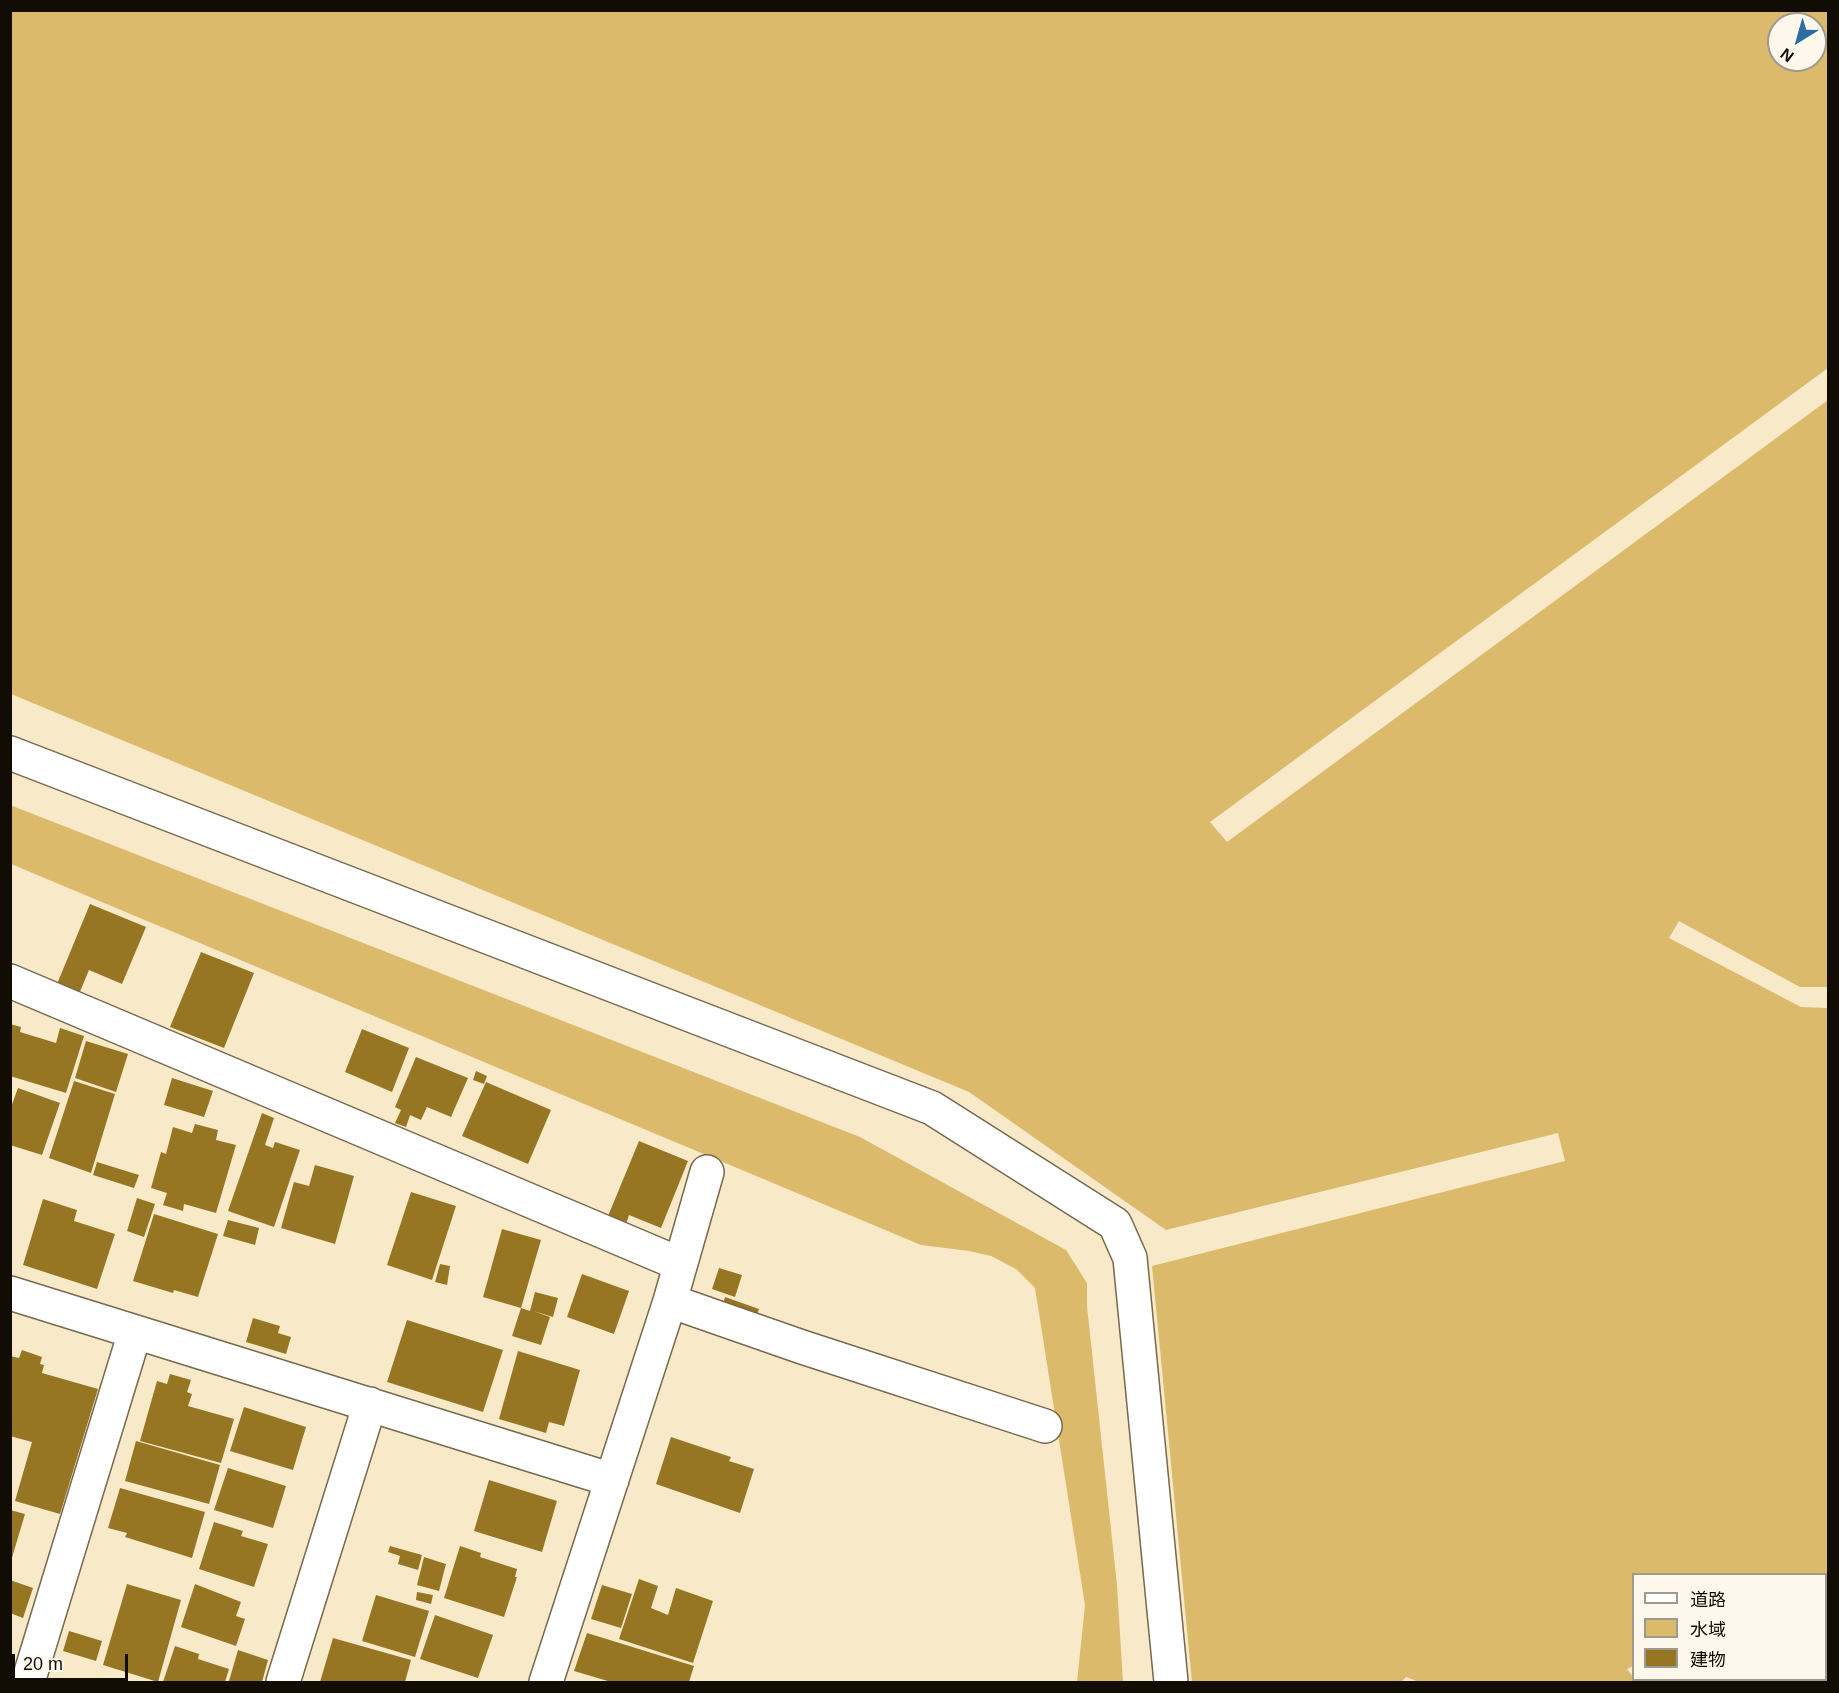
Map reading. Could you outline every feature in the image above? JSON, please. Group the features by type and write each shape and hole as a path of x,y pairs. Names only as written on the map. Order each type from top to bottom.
{"street":[{"path":"10,753 932,1108 1115,1224 1130,1258 1171,1683"},
{"path":"10,981 680,1264"},
{"path":"546,1683 670,1301 706,1172"},
{"path":"10,1293 612,1480"},
{"path":"670,1301 802,1347 1045,1426"},
{"path":"28,1683 135,1332"},
{"path":"283,1683 370,1404"}],"water":[{"path":"10,11 1828,11 1828,368 1210,822 1227,842 1828,400 1828,987 1800,987 1679,921 1669,938 1801,1007 1828,1008 1828,1579 1827,1573 1632,1573 1632,1666 1627,1669 1632,1676 1632,1681 1637,1682 1419,1682 1406,1677 1401,1682 1192,1682 1152,1266 1565,1161 1558,1133 1166,1230 969,1092 11,694"},
{"path":"10,805 860,1137 1066,1250 1087,1283 1087,1306 1117,1585 1123,1682 1077,1682 1085,1605 1035,1288 1016,1269 991,1256 921,1245 11,864"}],"building":[{"path":"90,904 146,927 122,984 89,970 79,994 57,984"},
{"path":"201,952 254,973 224,1048 170,1027"},
{"path":"10,1024 21,1027 20,1032 56,1043 60,1028 84,1036 66,1093 10,1076"},
{"path":"362,1029 409,1048 392,1092 345,1072"},
{"path":"86,1041 128,1054 116,1092 75,1078"},
{"path":"416,1057 468,1078 451,1117 427,1107 421,1120 410,1115 406,1127 395,1123 401,1110 395,1107"},
{"path":"476,1071 487,1076 484,1084 473,1080"},
{"path":"172,1078 213,1091 204,1117 164,1105"},
{"path":"74,1081 115,1094 91,1173 49,1158"},
{"path":"486,1082 551,1110 528,1164 462,1136"},
{"path":"18,1088 60,1103 42,1155 10,1145 10,1110"},
{"path":"262,1113 274,1118 265,1145 273,1148 275,1142 300,1150 274,1227 228,1211"},
{"path":"195,1124 218,1130 216,1140 236,1145 216,1213 184,1204 183,1211 163,1205 167,1193 151,1188 161,1152 166,1154 173,1127 192,1133"},
{"path":"639,1141 688,1161 661,1228 629,1215 626,1224 608,1216"},
{"path":"97,1162 139,1175 134,1188 93,1175"},
{"path":"315,1165 354,1176 335,1244 281,1228 294,1182 309,1186"},
{"path":"411,1192 456,1206 432,1280 387,1265"},
{"path":"137,1198 155,1204 144,1237 127,1231"},
{"path":"43,1199 77,1210 74,1221 115,1234 97,1289 23,1265"},
{"path":"154,1214 218,1234 198,1297 174,1290 173,1293 133,1281"},
{"path":"228,1220 259,1228 255,1245 223,1236"},
{"path":"502,1229 541,1240 521,1308 483,1297"},
{"path":"440,1264 450,1266 447,1285 435,1282"},
{"path":"719,1268 742,1275 735,1297 712,1289"},
{"path":"582,1274 629,1291 614,1334 567,1317"},
{"path":"535,1292 558,1298 553,1317 533,1311 550,1317 541,1345 512,1336 521,1308 530,1311"},
{"path":"725,1297 759,1309 756,1317 723,1305"},
{"path":"253,1318 280,1326 278,1333 291,1337 286,1354 246,1342"},
{"path":"407,1320 503,1350 483,1412 387,1382"},
{"path":"22,1350 42,1357 40,1364 44,1365 42,1373 98,1389 60,1514 15,1501 32,1442 10,1436 10,1356 19,1358"},
{"path":"518,1351 580,1370 564,1426 549,1422 546,1433 499,1419"},
{"path":"170,1374 191,1380 187,1392 192,1394 188,1406 234,1419 221,1463 140,1441 157,1381 167,1384"},
{"path":"244,1407 306,1427 293,1470 230,1451"},
{"path":"671,1437 731,1457 729,1461 754,1469 740,1513 656,1484"},
{"path":"136,1441 220,1465 209,1504 125,1481"},
{"path":"228,1468 286,1486 273,1528 214,1510"},
{"path":"489,1480 557,1501 542,1552 474,1531"},
{"path":"120,1488 205,1512 192,1558 125,1537 127,1533 108,1528"},
{"path":"10,1510 25,1514 11,1561 10,1561"},
{"path":"214,1522 243,1531 241,1536 268,1544 254,1587 199,1569"},
{"path":"390,1546 422,1555 418,1570 398,1564 400,1556 388,1552"},
{"path":"460,1546 481,1553 480,1557 517,1569 515,1577 517,1577 504,1617 444,1598"},
{"path":"424,1557 446,1564 439,1591 417,1585"},
{"path":"639,1579 658,1586 651,1608 668,1615 676,1588 713,1601 693,1663 619,1639"},
{"path":"10,1580 33,1588 23,1618 10,1613"},
{"path":"127,1584 181,1600 158,1682 103,1665"},
{"path":"195,1584 241,1602 236,1616 245,1619 236,1646 181,1627"},
{"path":"602,1585 632,1594 621,1628 591,1619"},
{"path":"417,1592 433,1595 431,1604 416,1600"},
{"path":"376,1595 429,1611 415,1657 362,1641"},
{"path":"435,1615 493,1635 478,1678 420,1659"},
{"path":"69,1631 102,1641 96,1661 63,1651"},
{"path":"587,1633 694,1666 689,1682 611,1682 574,1671"},
{"path":"333,1638 411,1660 405,1682 320,1682"},
{"path":"175,1646 199,1654 198,1659 229,1669 225,1682 163,1682"},
{"path":"238,1650 268,1660 262,1682 229,1681"}]}
